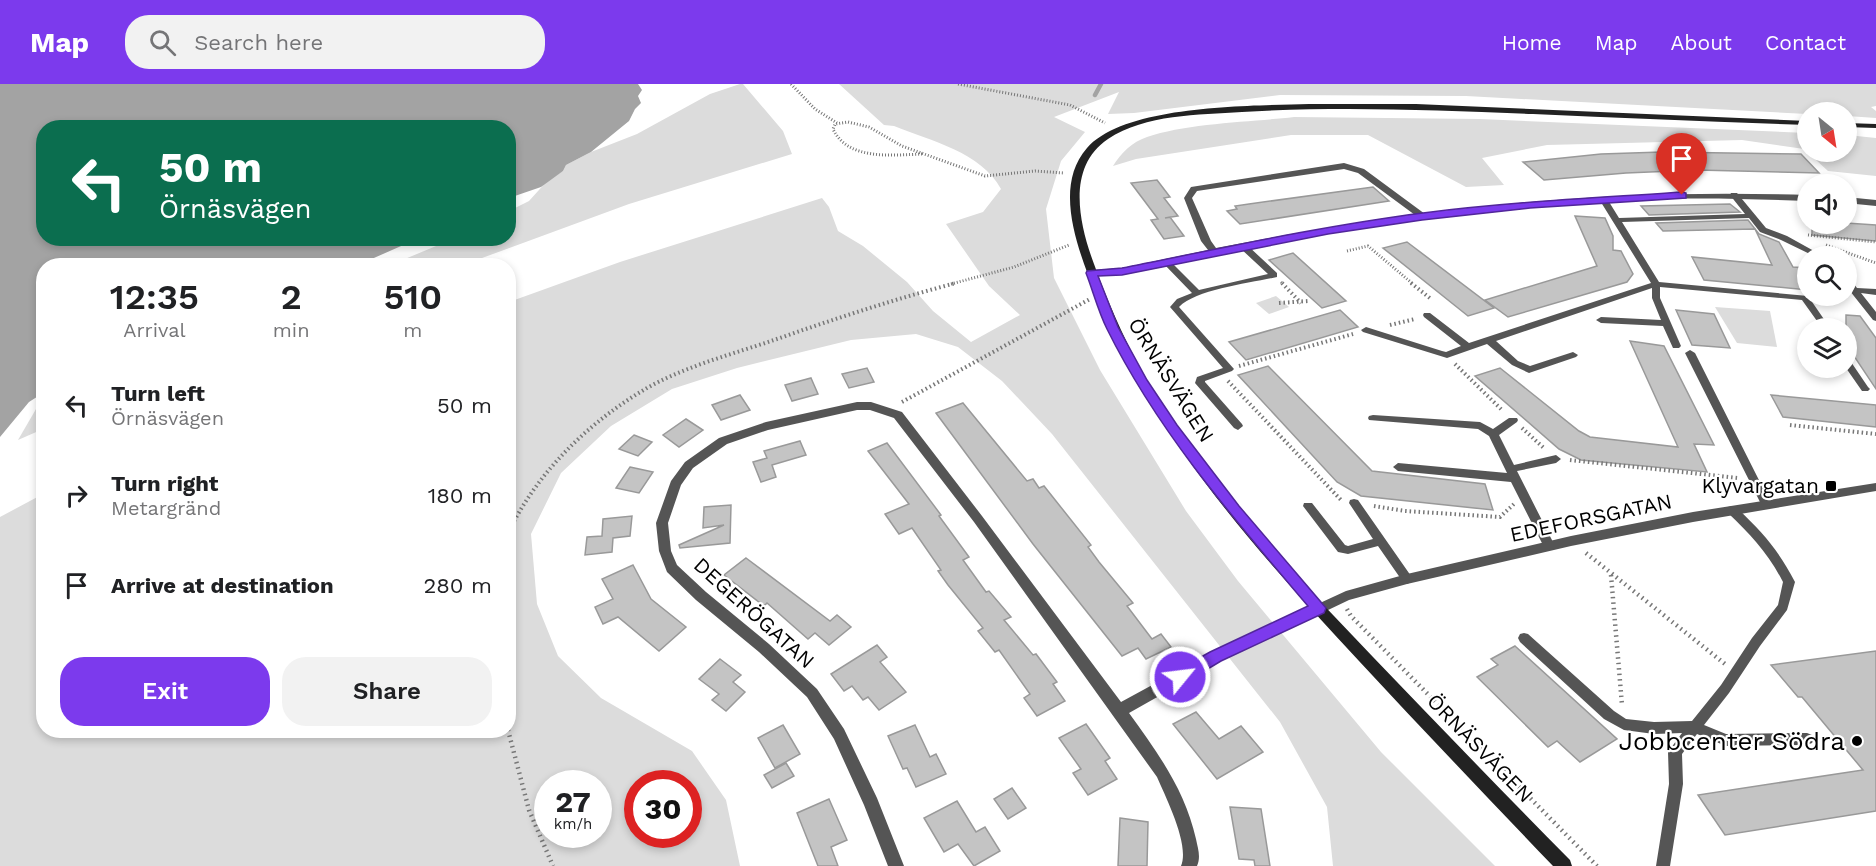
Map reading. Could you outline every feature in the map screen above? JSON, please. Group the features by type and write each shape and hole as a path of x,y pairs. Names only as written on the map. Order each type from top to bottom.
{"street":[{"name":"ÖRNÄSVÄGEN","path":"1564,866 1318,608 1234,510 1172,428 1137,372 1112,327 1098,295 1081,241 1074,203 1076,175 1083,159 1094,146 1119,130 1150,121 1202,113 1340,105 1797,123"},
{"path":"1857,125 1876,126"},
{"path":"1214,252 1206,241 1188,198 1194,189 1344,166 1360,171 1422,216"},
{"path":"1091,273 1122,271 1243,246 1422,216 1602,199 1734,195 1797,198"},
{"path":"1857,201 1876,203"},
{"name":"DEGERÖGATAN","path":"888,411 871,406 856,406 766,426 723,441 689,465 675,484 662,523 665,551 672,568 812,693 838,734 871,803 896,866"},
{"path":"888,411 898,416 978,519 1162,772 1183,817 1192,859 1189,866"},
{"name":"EDEFORSGATAN","path":"1318,608 1346,596 1407,579 1549,546 1732,510 1876,487"},
{"path":"1119,711 1216,657 1318,608"}],"lane":[{"path":"1734,195 1763,230 1800,246"},
{"path":"1602,199 1618,220 1656,284 1656,298 1676,346"},
{"path":"1618,220 1751,216"},
{"path":"1238,426 1200,383 1200,380 1224,370 1174,311 1174,304 1198,294 1235,289 1274,275 1243,246"},
{"path":"1166,262 1198,294"},
{"path":"1366,330 1447,355 1656,284 1805,298 1819,318"},
{"path":"1857,290 1876,292"},
{"path":"1857,293 1874,313"},
{"path":"1427,315 1468,347"},
{"path":"1601,320 1666,323"},
{"path":"1490,340 1515,363 1529,370 1573,355"},
{"path":"1690,353 1766,504"},
{"path":"1857,377 1865,389"},
{"path":"1373,418 1480,426 1493,434 1549,546"},
{"path":"1493,434 1513,420"},
{"path":"1398,467 1513,474 1556,459"},
{"path":"1354,503 1407,579"},
{"path":"1308,506 1342,549 1348,550 1381,541"},
{"path":"1663,866 1676,784 1675,752 1784,607 1789,582 1777,559 1762,539 1732,510"},
{"path":"1524,638 1609,715 1624,724 1654,728 1693,727 1726,740 1807,739"}],"path":[{"path":"791,84 815,109 838,123"},
{"path":"958,84 1070,105 1119,130"},
{"path":"922,154 892,155 856,150 834,134 833,126 848,122 868,127 922,154 946,160 985,176 1035,171 1076,175"},
{"path":"1876,242 1804,235 1828,246 1876,262"},
{"path":"516,516 579,436 648,388 694,368 799,331 936,288 1014,267 1081,241"},
{"path":"1347,251 1368,246 1431,299"},
{"path":"1274,275 1301,303"},
{"path":"888,411 1011,340 1098,295"},
{"path":"1279,303 1308,301"},
{"path":"1427,315 1224,370 1341,501 1405,511 1500,517 1523,495"},
{"path":"1447,355 1463,374 1556,459 1754,480"},
{"path":"1790,425 1803,424 1876,434"},
{"path":"1583,550 1736,672"},
{"path":"1611,574 1624,724"},
{"path":"1351,616 1597,866"},
{"path":"510,738 529,810 553,866"}],"shaded area":[{"path":"0,84 638,84 642,90 638,96 641,103 629,121 591,152 566,165 563,171 541,187 516,196 516,120 36,120 36,246 401,246 374,258 36,258 36,398 29,402 0,437"},
{"path":"743,84 783,131 792,154 629,204 516,246 516,208 529,201 548,180 563,171 566,165 591,152 637,134 710,94"},
{"path":"839,84 1876,84 1876,106 1871,107 1876,111 1876,118 1857,117 1857,102 1797,102 1797,113 1466,96 1280,95 1134,113 1108,114 1119,92 1054,117 1085,132 1061,161 1046,209 1054,278 1100,370 1186,511 1238,581 1381,752 1495,866 1333,866 1327,807 1280,722 1052,434 1002,381 958,347 916,334 851,340 737,368 672,389 611,426 561,473 531,534 537,604 558,656 601,698 692,751 726,800 740,866 0,866 0,517 36,498 36,738 516,738 516,299 620,262 822,198 829,207 838,231 863,246 907,282 933,311 971,342 1020,315 989,286 946,224 983,212 1001,189 981,166 954,149 894,126 884,125"},
{"path":"1294,117 1480,119 1797,133 1797,148 1742,140 1547,145 1482,158 1504,185 1466,187 1368,135 1291,135 1136,159 1113,166 1123,152 1142,139 1163,132"},
{"path":"1857,136 1876,138 1876,176 1828,171 1818,162 1857,162"},
{"path":"436,246 515,246 482,258 407,258"},
{"path":"1276,296 1289,307 1269,314 1256,303"},
{"path":"1715,307 1770,311 1777,347 1737,343"},
{"path":"36,409 36,432 18,440"}],"building":[{"path":"1662,152 1797,154 1797,162 1809,162 1819,173 1697,170 1544,180 1523,162 1601,154"},
{"path":"1157,180 1170,197 1164,198 1178,216 1170,217 1184,236 1164,239 1151,220 1158,219 1131,183"},
{"path":"1373,187 1389,201 1240,224 1227,211 1237,209 1235,206"},
{"path":"1730,204 1740,212 1649,215 1641,206"},
{"path":"1575,216 1605,218 1613,236 1613,250 1621,251 1633,274 1627,282 1508,317 1485,300 1597,266"},
{"path":"1748,220 1759,234 1779,242 1793,267 1797,267 1797,289 1704,280 1692,257 1772,265 1755,229 1663,231 1656,223"},
{"path":"1857,224 1876,225 1876,241 1812,235 1857,234"},
{"path":"1407,242 1494,308 1468,316 1383,248"},
{"path":"1293,253 1346,301 1322,308 1269,260"},
{"path":"1340,310 1358,327 1246,360 1229,342"},
{"path":"1676,310 1714,314 1730,348 1692,345"},
{"path":"1846,315 1860,316 1876,338 1876,389 1857,360 1857,318 1846,318"},
{"path":"1630,341 1664,346 1714,445 1694,444 1707,472 1581,460 1559,449 1475,376 1500,368 1579,431 1590,437 1678,447"},
{"path":"1268,366 1372,471 1485,484 1493,510 1361,496 1337,482 1238,375"},
{"path":"867,368 874,382 849,388 842,374"},
{"path":"811,378 818,394 792,401 785,385"},
{"path":"740,395 750,410 721,420 712,405"},
{"path":"1771,395 1876,405 1876,427 1783,417"},
{"path":"963,403 1027,481 1033,479 1039,488 1044,486 1091,545 1088,547 1099,562 1133,603 1127,606 1152,639 1161,634 1171,647 1146,659 1138,648 1122,656 1033,544 936,413"},
{"path":"686,419 703,430 679,447 663,435"},
{"path":"634,435 652,442 638,456 619,449"},
{"path":"800,441 806,455 772,465 776,477 761,482 753,462 767,458 764,451"},
{"path":"887,443 969,557 963,560 986,592 989,591 1011,617 1004,620 1033,655 1036,654 1057,682 1053,684 1065,701 1037,716 1024,698 1030,694 999,650 995,652 978,631 983,628 938,571 941,570 912,528 899,534 885,514 909,504 868,451"},
{"path":"630,467 653,472 639,493 616,488"},
{"path":"731,505 730,543 680,548 679,545 724,525 703,528 704,507"},
{"path":"632,516 630,536 613,538 612,552 585,555 587,537 602,536 603,519"},
{"path":"746,558 830,621 837,615 851,627 829,645 815,633 808,639 767,603 764,606 724,575"},
{"path":"633,565 651,599 686,627 659,651 618,617 603,624 595,607 613,599 602,579"},
{"path":"877,645 887,657 880,662 906,692 879,710 868,697 863,700 852,686 844,691 831,674"},
{"path":"1515,646 1617,739 1580,762 1557,741 1548,747 1477,677 1498,665 1491,659"},
{"name":"Jobbcenter Södra","path":"1876,651 1876,811 1725,835 1698,795 1863,770 1802,697 1798,697 1771,665"},
{"path":"720,659 741,675 733,682 745,692 726,711 712,700 719,694 699,679"},
{"path":"1196,712 1219,739 1241,726 1263,752 1217,779 1173,724"},
{"path":"1086,724 1110,758 1105,761 1117,779 1088,795 1073,773 1081,769 1059,738"},
{"path":"783,725 800,754 775,768 758,738"},
{"path":"915,725 930,757 936,754 946,774 916,787 907,768 903,769 888,736"},
{"path":"786,763 794,776 772,788 764,775"},
{"path":"1012,788 1026,808 1008,819 994,799"},
{"path":"829,799 847,840 831,847 838,866 818,866 797,813"},
{"path":"957,801 976,832 985,827 1000,851 974,866 958,844 944,852 924,818"},
{"path":"1230,807 1261,809 1270,866 1255,866 1254,860 1239,859"},
{"path":"1120,818 1148,822 1147,866 1118,866"}],"waterway":[{"path":"1095,95 1101,84"}],"place":[{"name":"Klyvargatan","path":"1831,486"},
{"name":"Jobbcenter Södra","path":"1857,741"}],"route":[{"path":"1180,677 1318,608 1234,510 1172,428 1112,327 1091,273 1122,271 1328,231 1422,216 1602,199 1682,195"}]}
